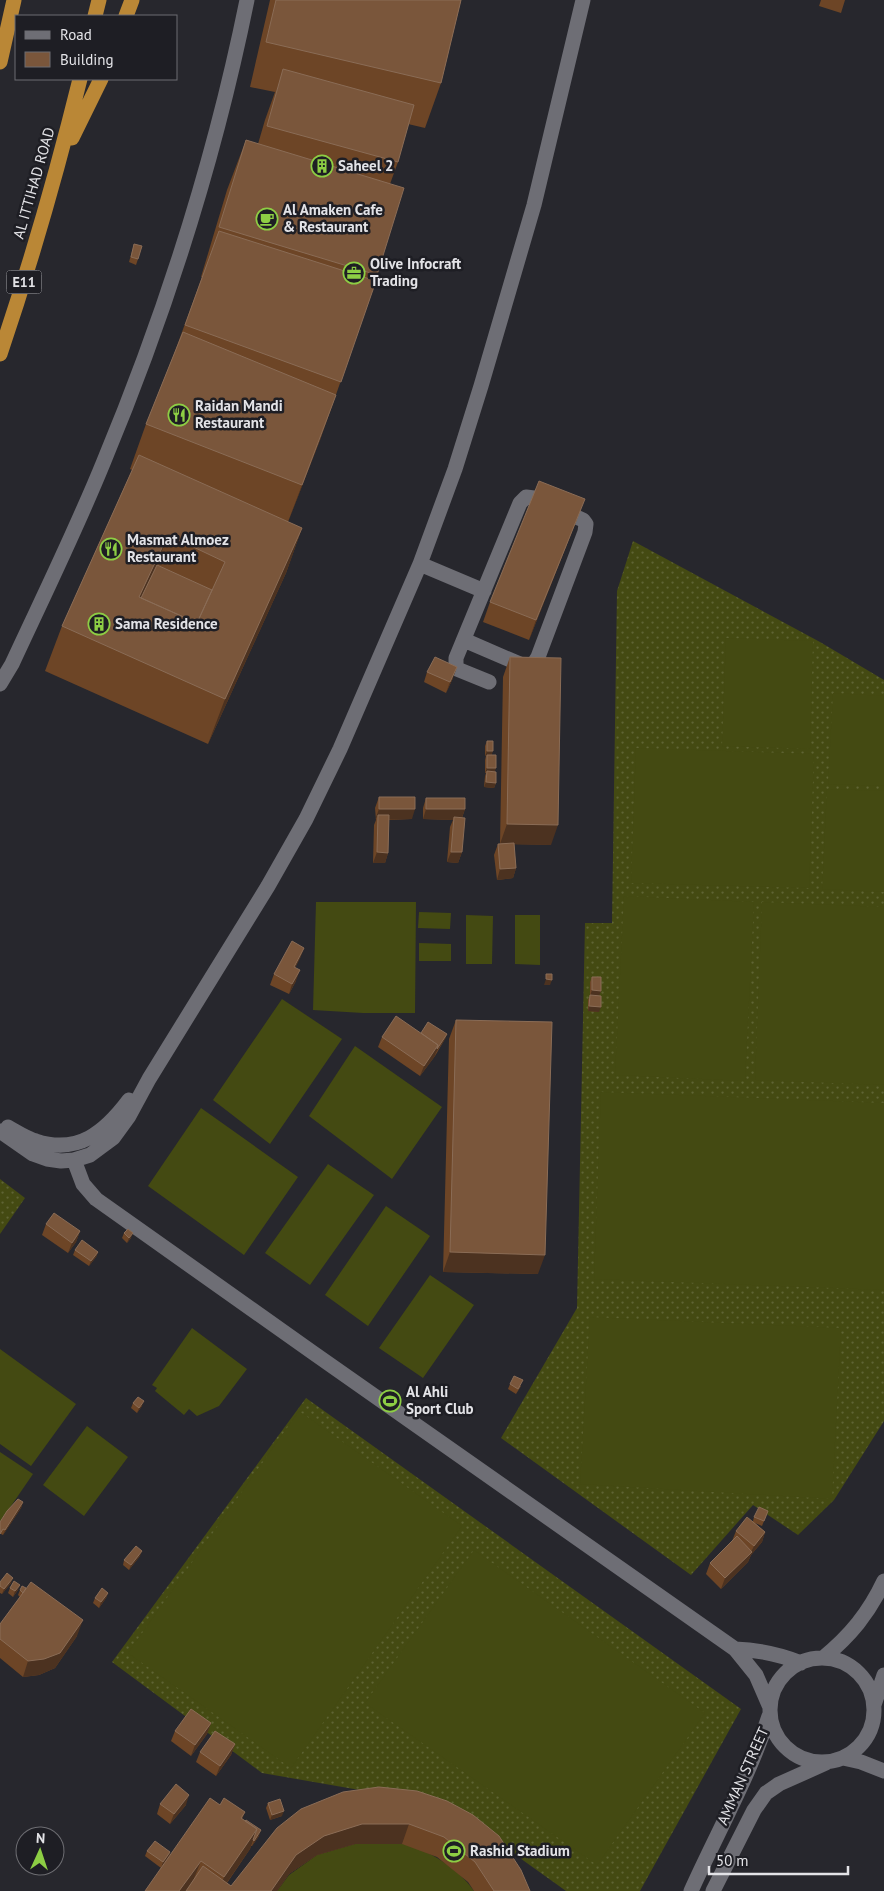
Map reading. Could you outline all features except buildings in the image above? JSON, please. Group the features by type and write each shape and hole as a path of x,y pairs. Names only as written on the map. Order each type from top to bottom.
{"highway":[{"path":"0,62 14,0"},
{"path":"95,15 99,0"},
{"path":"126,15 132,0"},
{"name":"AL ITTIHAD ROAD","path":"0,354 57,171 80,80"},
{"path":"57,171 100,80"}],"street":[{"path":"0,684 12,664 75,530 105,460 164,305 204,180 236,54 247,0"},
{"path":"0,1131 33,1154 61,1161 74,1160 90,1155 113,1138 129,1116 149,1079 268,886 306,819 340,749 420,564 455,468 523,243 547,155 584,0"},
{"path":"464,640 522,665 533,665 538,657 585,532 586,524 583,520 534,498 526,497 522,499 456,658 458,669 489,682"},
{"path":"420,564 484,591"},
{"path":"0,1123 24,1136 46,1144 64,1145 82,1142 94,1136 114,1120 136,1091 149,1079"},
{"path":"74,1160 83,1184 96,1199 735,1649 756,1675 770,1710 773,1730 780,1742 790,1752 816,1762 836,1760 861,1762 884,1772"},
{"path":"823,1658 855,1628 869,1611 884,1581"},
{"path":"735,1649 775,1654 801,1663"},
{"path":"770,1710 773,1692 779,1680 789,1670 801,1663 823,1658 847,1665 858,1673 866,1683 871,1694 874,1711 884,1728"},
{"path":"836,1760 860,1745 867,1736 884,1674"},
{"name":"AMMAN STREET","path":"691,1891 712,1843 758,1750 770,1710"},
{"name":"AMMAN STREET","path":"713,1891 754,1810 766,1793 779,1784 836,1760"}],"green space":[{"path":"633,541 820,642 884,680 884,1421 834,1500 798,1535 753,1505 691,1575 501,1438 577,1308 585,923 612,923 617,591"},
{"path":"726,638 813,641 810,749 722,746"},
{"path":"833,693 884,696 884,786 828,784"},
{"path":"636,748 814,754 809,888 631,883"},
{"path":"827,789 884,791 884,892 822,889"},
{"path":"624,896 754,902 745,1081 615,1075"},
{"path":"316,902 416,902 415,1013 363,1013 313,1010"},
{"path":"762,902 884,907 884,1085 755,1080"},
{"path":"419,912 451,913 450,929 418,928"},
{"path":"466,915 493,916 492,964 466,964"},
{"path":"515,915 540,915 540,965 515,964"},
{"path":"419,943 451,944 451,961 419,961"},
{"path":"282,999 342,1039 270,1144 213,1100"},
{"path":"355,1046 442,1107 392,1179 309,1116"},
{"path":"601,1092 884,1103 884,1290 594,1279"},
{"path":"201,1108 298,1177 244,1255 148,1186"},
{"path":"328,1164 374,1195 310,1285 265,1253"},
{"path":"0,1179 25,1198 0,1234"},
{"path":"386,1206 430,1236 368,1326 325,1295"},
{"path":"430,1275 474,1305 423,1378 379,1348"},
{"path":"590,1317 841,1328 832,1499 580,1484"},
{"path":"192,1328 247,1369 219,1406 197,1416 189,1409 184,1415 155,1391 157,1388 152,1385"},
{"path":"0,1349 76,1404 31,1466 0,1444"},
{"path":"306,1398 741,1709 640,1891 566,1891 446,1805 262,1773 112,1662"},
{"path":"299,1411 462,1526 291,1768 128,1653"},
{"path":"87,1426 128,1457 84,1516 43,1485"},
{"path":"0,1452 33,1474 0,1522"},
{"path":"474,1550 705,1713 597,1865 365,1703"},
{"path":"397,1843 413,1847 442,1861 460,1875 474,1891 277,1891 289,1875 317,1855 355,1844"}],"place":[{"name":"Saheel 2","path":"322,166"},
{"name":"Al Amaken Cafe & Restaurant","path":"267,219"},
{"name":"Olive Infocraft Trading","path":"354,273"},
{"name":"Raidan Mandi Restaurant","path":"179,415"},
{"name":"Masmat Almoez Restaurant","path":"111,549"},
{"name":"Sama Residence","path":"99,624"},
{"name":"Al Ahli Sport Club","path":"390,1401"},
{"name":"Rashid Stadium","path":"454,1851"}]}
